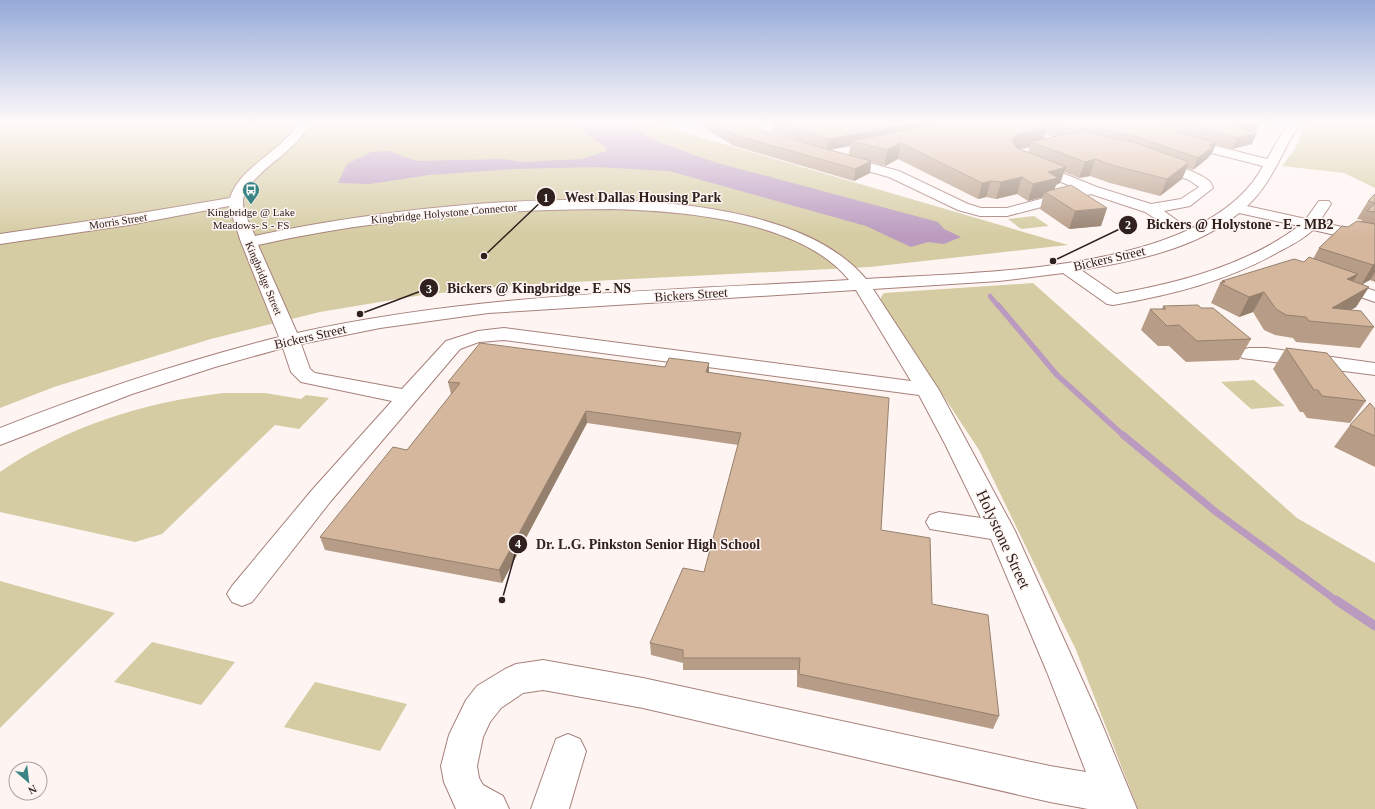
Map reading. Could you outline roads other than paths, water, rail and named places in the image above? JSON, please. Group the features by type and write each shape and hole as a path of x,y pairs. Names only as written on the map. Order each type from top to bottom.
{"street":[{"path":"236,201 239,191 250,177 268,161"},
{"path":"852,161 894,174 963,207 980,212 1007,212 1092,190"},
{"path":"1023,161 1113,198 1150,209 1174,224"},
{"path":"1147,161 1194,177 1206,186 1206,188 1190,201 1150,209"},
{"path":"1256,161 1270,164"},
{"name":"Bickers Street","path":"0,437 139,384 197,365 290,340 394,320 478,309 1000,276 1067,268 1163,246 1199,232 1219,221 1237,208 1251,194 1271,161"},
{"path":"1113,198 1136,213 1199,232"},
{"name":"Morris Street","path":"0,238 121,221 236,201"},
{"name":"Kingbridge Street","path":"236,201 249,242 290,340 299,367 308,378 409,397"},
{"name":"Kingbridge Holystone Connector","path":"249,242 346,222 401,216 553,204 605,203 661,206 734,217 766,225 800,237 835,258 854,275 860,285"},
{"path":"1067,268 1113,300 1186,284 1230,270 1261,257 1296,236 1310,224 1324,204"},
{"path":"1237,208 1375,239"},
{"path":"1261,257 1284,264"},
{"path":"1085,264 1134,296"},
{"path":"1321,278 1375,297"},
{"name":"Holystone Street","path":"860,285 928,390 1002,531 1072,690 1115,802"},
{"path":"242,594 321,496 409,397 453,344 485,334 504,334 928,390"},
{"path":"1249,354 1266,354 1375,369"},
{"path":"939,522 1002,531"},
{"path":"490,809 470,798 462,782 459,766 466,735 478,711 489,697 516,679 543,675 643,693 1050,784 1115,802"},
{"path":"550,809 568,751"}],"waterway":[{"path":"990,296 998,306"},
{"path":"998,305 1057,375 1124,436"},
{"path":"1123,435 1216,512 1337,601"},
{"path":"1336,600 1375,626"}],"place":[{"name":"Kingbridge @ Lake Meadows- S - FS","path":"251,205"},
{"name":"West Dallas Housing Park","path":"484,256"},
{"name":"Bickers @ Holystone - E - MB2","path":"1053,261"},
{"name":"Bickers @ Kingbridge - E - NS","path":"360,314"},
{"name":"Dr. L.G. Pinkston Senior High School","path":"502,600"}]}
